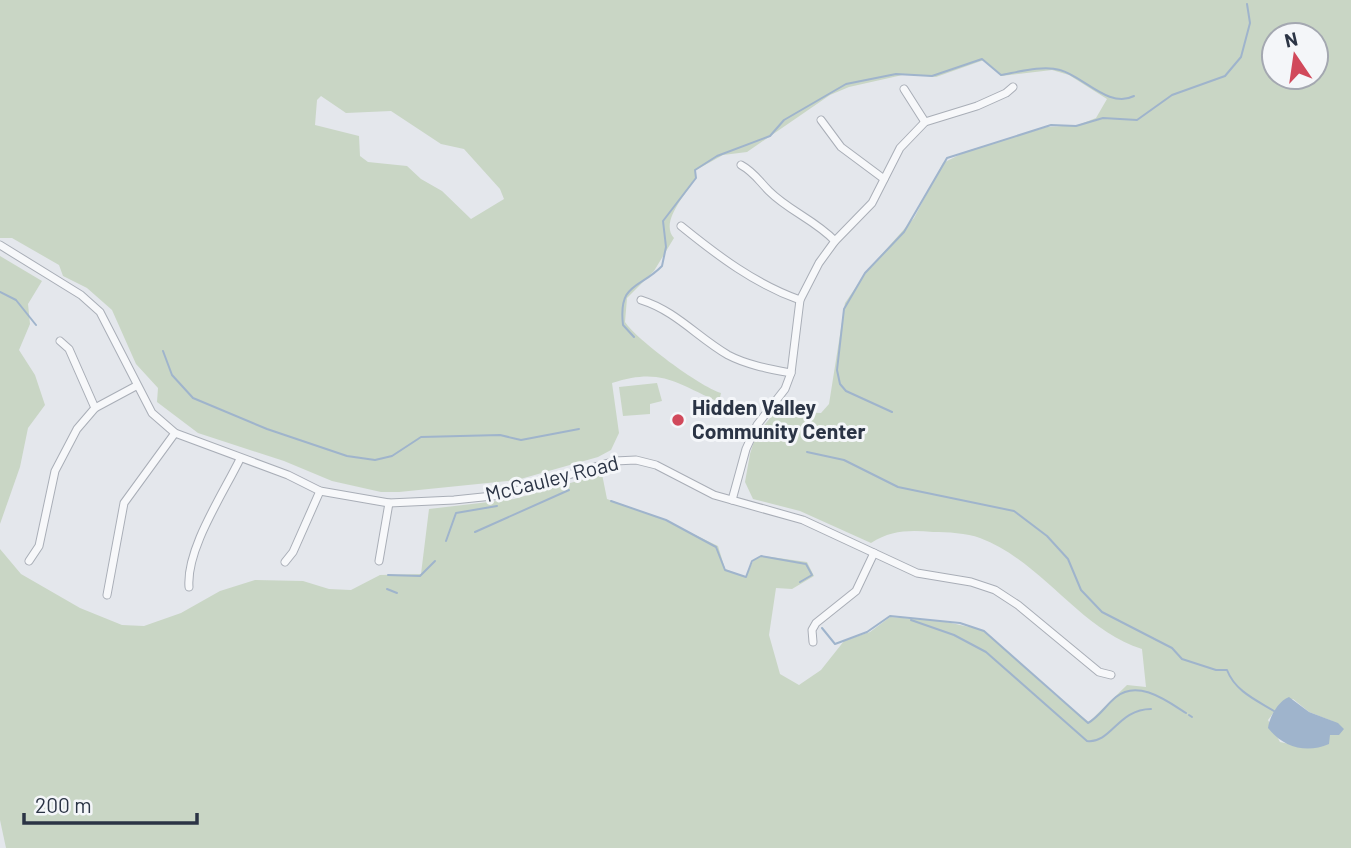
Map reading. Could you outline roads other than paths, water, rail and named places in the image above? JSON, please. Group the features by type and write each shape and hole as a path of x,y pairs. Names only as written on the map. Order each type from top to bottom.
{"street":[{"path":"732,500 746,449 757,425 785,389 791,373 800,300 835,241 872,203 901,148 925,122 977,106 1013,87"},
{"path":"904,89 925,122"},
{"path":"821,120 841,147 884,179"},
{"path":"741,165 753,172 768,190 790,208 818,223 835,241"},
{"path":"681,226 748,276 771,290 800,300"},
{"name":"McCauley Road","path":"0,245 81,295 100,312 152,413 175,433 288,475 320,491 389,503 502,495 625,460 656,465 714,495 803,520 916,573 971,582 995,590 1018,605 1099,671 1111,675"},
{"path":"641,300 679,317 729,355 753,365 791,373"},
{"path":"60,341 69,349 95,408"},
{"path":"29,561 39,546 55,471 77,429 95,408 136,386"},
{"path":"107,595 124,503 175,433"},
{"path":"189,587 188,572 203,533 240,459"},
{"path":"285,562 293,552 320,491"},
{"path":"379,561 389,503"},
{"path":"813,642 816,624 856,590 874,553"}],"water":[{"path":"1289,697 1309,712 1338,723 1344,729 1339,735 1330,735 1329,744 1320,747 1296,747 1281,740 1268,728 1278,706"}],"waterway":[{"path":"892,412 846,391 840,384 837,370 844,309 865,273 904,232 947,158 1051,125 1076,126 1103,118 1137,120 1172,95 1225,76 1241,57 1250,23 1247,4"},
{"path":"634,337 623,325 624,301 632,288 662,266 666,247 663,221 696,178 695,170 717,156 770,136 784,120 846,84 896,74 932,76 982,59 1001,75 1046,68 1060,70 1106,95 1125,99 1134,96"},
{"path":"0,292 16,300 36,325"},
{"path":"163,351 172,375 193,398 267,429 347,456 375,460 392,456 421,437 500,435 521,440 579,429"},
{"path":"807,452 844,460 898,487 1014,511 1047,536 1068,559 1081,590 1102,612 1172,648 1182,659 1216,670 1227,670 1235,684 1274,711"},
{"path":"475,532 569,490"},
{"path":"611,501 666,520 716,547 725,570 746,577 752,561 761,556 806,564 812,575 800,582"},
{"path":"446,541 456,513 497,506"},
{"path":"388,575 420,576 435,561"},
{"path":"387,589 397,593"},
{"path":"822,628 835,644 867,632 890,616 960,623 984,631 1088,723 1116,697 1134,690 1152,694 1186,713"},
{"path":"911,620 954,635 986,652 1087,741 1102,737 1130,714 1151,709"}],"place":[{"name":"Hidden Valley Community Center","path":"678,420"}]}
